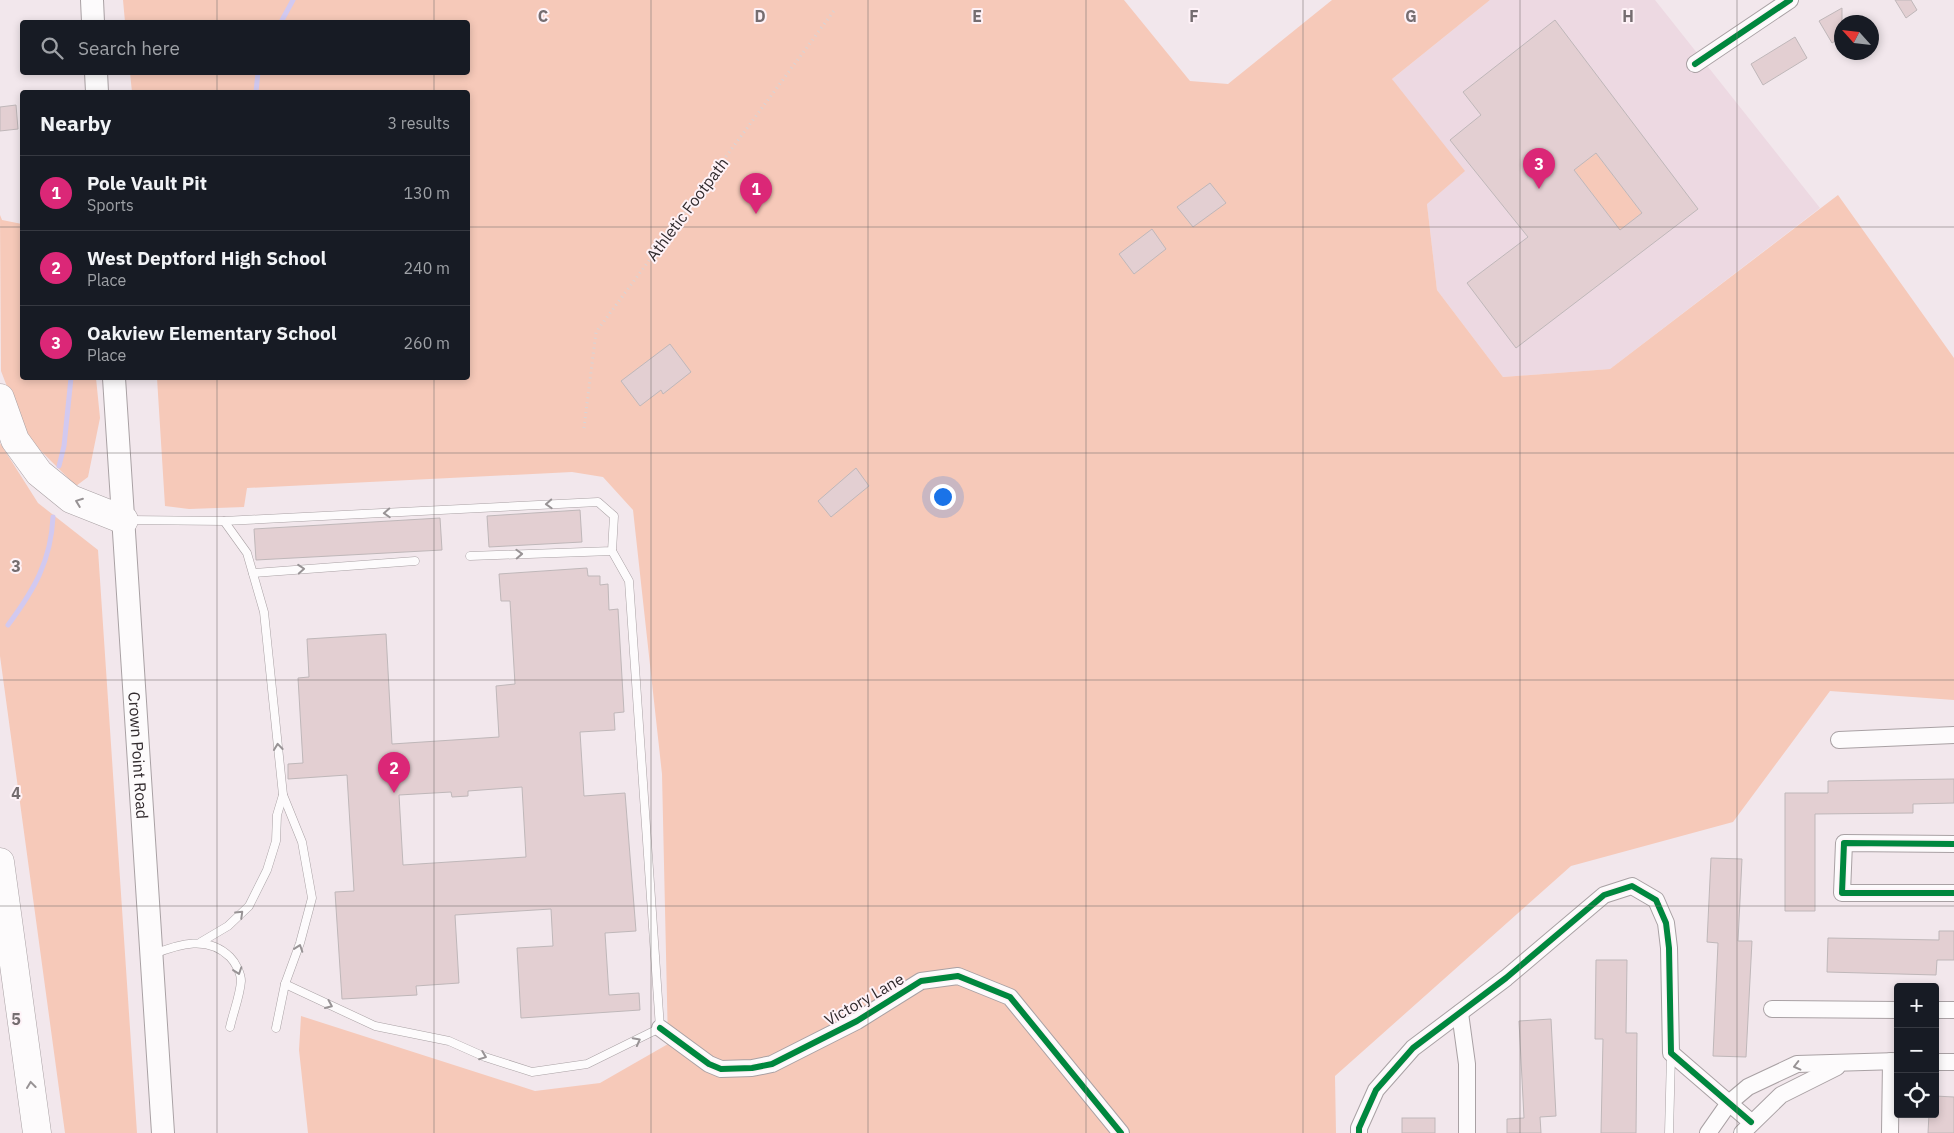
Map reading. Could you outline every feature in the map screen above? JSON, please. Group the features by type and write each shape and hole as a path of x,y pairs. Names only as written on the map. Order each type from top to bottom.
{"highway":[{"path":"0,398 15,440 39,474 71,499 124,520"},
{"path":"0,862 37,1133"}],"main road":[{"path":"92,0 93,20"},
{"path":"96,75 97,90"},
{"name":"Crown Point Road","path":"114,380 163,1133"}],"street":[{"path":"1695,64 1790,0"},
{"path":"1839,740 1954,735"},
{"path":"1954,844 1844,843 1842,893 1954,894"},
{"path":"1359,1133 1359,1128 1376,1090 1413,1048 1506,978 1604,895 1632,886 1656,900 1666,923 1669,948 1671,1053 1729,1103 1746,1128 1781,1094 1845,1063"},
{"name":"Victory Lane","path":"660,1028 708,1064 722,1069 752,1068 772,1064 857,1021 921,981 958,976 1010,997 1121,1133"},
{"path":"1772,1009 1894,1010"},
{"path":"1939,1010 1954,1010"},
{"path":"1460,1013 1467,1064 1467,1133"},
{"path":"1708,1133 1729,1103 1748,1087 1797,1064 1894,1061 1890,1133"},
{"path":"1939,1062 1954,1062"}],"lane":[{"path":"124,520 224,521 598,502 614,516 612,551 629,581 660,1028 587,1064 532,1072 485,1057 449,1041 375,1026 285,984"},
{"path":"224,521 247,553 264,612 283,796 302,842 312,898 300,943 285,984 276,1028"},
{"path":"470,556 612,551"},
{"path":"253,573 416,561"},
{"path":"152,955 176,945 201,942 228,926 249,906 267,870 276,841 277,815 283,796"},
{"path":"201,942 222,949 235,962 241,980 230,1027"},
{"path":"1669,1133 1671,1053"}],"shaded area":[{"path":"123,0 1124,0 1190,81 1228,84 1332,0 1490,0 1392,79 1465,171 1427,204 1437,290 1503,377 1610,369 1838,195 1954,358 1954,700 1830,691 1733,822 1571,866 1335,1076 1336,1133 308,1133 299,1050 301,1016 535,1091 600,1083 668,1044 662,774 633,510 603,477 572,472 247,488 244,507 189,509 165,506 157,380 470,380 470,90 132,90 130,75 470,75 470,20 125,20"},
{"path":"1490,0 1655,0 1820,208 1610,369 1503,377 1437,290 1427,204 1392,79"},
{"path":"1596,153 1642,213 1620,230 1574,170"},
{"path":"0,215 2,220 20,224 20,380 96,380 100,418 88,477 76,486 26,436 1,371"},
{"path":"0,443 38,503 98,550 137,1133 65,1133 0,656"}],"building":[{"path":"1895,0 1911,0 1917,10 1906,18"},
{"path":"1842,8 1842,15 1834,15 1834,42 1832,43 1819,21"},
{"path":"1555,20 1698,209 1516,348 1467,283 1528,237 1450,140 1481,115 1463,92","holes":["1596,153 1642,213 1620,230 1574,170"]},
{"path":"1795,37 1807,58 1763,85 1751,64"},
{"path":"16,105 18,129 0,131 0,107"},
{"path":"1210,183 1226,203 1193,227 1177,207"},
{"path":"1152,229 1166,249 1134,274 1119,254"},
{"path":"670,344 691,372 663,394 661,390 640,406 621,381"},
{"path":"856,468 869,486 831,517 818,501"},
{"path":"580,510 582,542 489,547 487,516"},
{"path":"440,518 442,550 256,560 254,529"},
{"path":"587,568 588,576 600,576 600,585 608,584 609,610 618,609 624,712 614,713 615,730 580,732 584,796 625,793 636,931 605,933 609,995 639,993 640,1010 521,1018 517,948 553,946 551,909 455,915 459,983 416,986 417,995 342,999 335,892 354,891 347,775 288,779 288,764 303,763 298,678 309,677 307,639 386,634 392,744 499,737 496,686 515,684 510,601 501,601 499,574","holes":["522,787 526,857 403,865 399,795 451,792 452,797 468,796 468,791"]},
{"path":"1954,779 1954,803 1913,804 1913,813 1815,814 1815,911 1785,911 1785,793 1828,793 1828,781"},
{"path":"1711,858 1742,859 1738,941 1752,941 1746,1057 1713,1056 1718,943 1707,942"},
{"path":"1939,931 1954,931 1954,960 1937,960 1936,975 1827,972 1828,938 1939,940"},
{"path":"1596,960 1627,960 1626,1033 1637,1033 1636,1133 1601,1133 1603,1039 1595,1039"},
{"path":"1551,1019 1556,1116 1540,1117 1541,1133 1507,1133 1507,1119 1524,1118 1519,1021"},
{"path":"1939,1096 1954,1097 1954,1133 1928,1133 1929,1118 1939,1118"},
{"path":"1402,1118 1435,1118 1435,1133 1402,1133"}],"waterway":[{"path":"282,20 293,0"},
{"path":"256,90 258,75"},
{"path":"59,466 64,446 71,380"},
{"path":"8,625 26,600 40,574 49,548 53,517"}],"cycle path":[{"path":"1695,64 1790,0"},
{"path":"1954,844 1844,843 1842,893 1954,893"},
{"path":"1359,1133 1359,1128 1376,1090 1413,1048 1506,978 1604,895 1632,886 1656,900 1666,923 1669,948 1671,1053 1751,1122"},
{"path":"660,1028 709,1064 721,1069 752,1068 772,1064 857,1021 921,981 958,976 1010,997 1121,1133"}],"place":[{"name":"Oakview Elementary School","path":"1539,189"},
{"name":"Pole Vault Pit","path":"756,214"},
{"name":"West Deptford High School","path":"394,793"}]}
